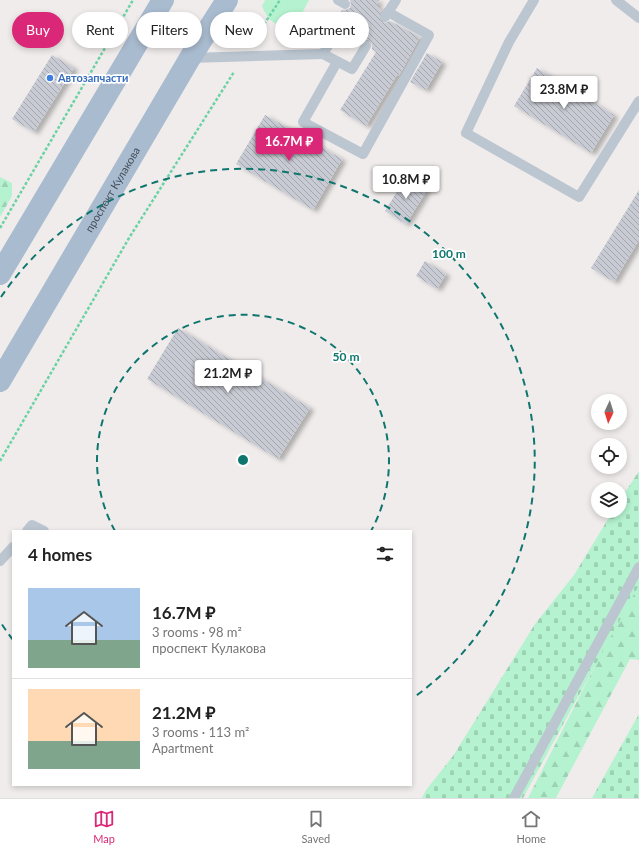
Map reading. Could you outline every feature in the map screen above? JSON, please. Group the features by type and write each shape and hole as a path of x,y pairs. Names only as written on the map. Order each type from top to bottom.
{"main road":[{"path":"0,274 163,0"},
{"name":"проспект Кулакова","path":"0,380 190,58 226,0"}],"lane":[{"path":"337,62 303,122 363,154 429,36 386,14 396,0"},
{"path":"534,0 509,42 466,133 579,197 639,101"},
{"path":"616,0 639,18"},
{"path":"323,54 327,48"},
{"path":"190,58 323,54 352,69 365,48"},
{"path":"28,530 32,525 42,530"},
{"path":"0,561 12,548"},
{"path":"514,798 564,703 639,567"}],"path":[{"path":"0,228 133,0"},
{"path":"0,461 129,238 280,0"}],"green space":[{"path":"265,0 309,0 303,12 275,12 275,24 269,19 267,12 265,12 262,6"},
{"path":"0,177 12,183 12,196 0,217"},
{"path":"639,471 639,585 523,798 422,798 426,790 453,756 535,624 574,575 609,518 627,518 627,489"},
{"path":"639,579 639,660 630,659 556,798 528,798"},
{"path":"639,714 639,798 592,798"}],"building":[{"path":"350,0 379,0 376,6 382,10 379,16 381,22 385,23 390,21 420,37 399,76 397,75 366,126 340,110 376,52 372,49 372,43 369,40 369,12 341,12 342,10 350,8"},
{"path":"427,53 442,62 426,90 410,82"},
{"path":"52,55 74,68 34,132 12,119"},
{"path":"537,68 614,115 591,153 514,106"},
{"path":"265,115 342,159 313,210 236,164"},
{"path":"406,177 427,190 406,224 385,211"},
{"path":"639,190 639,240 614,282 591,268"},
{"path":"425,261 446,274 437,289 416,276"},
{"path":"178,328 310,408 278,459 147,379"}],"place":[{"name":"Автозапчасти","path":"50,78"}]}
